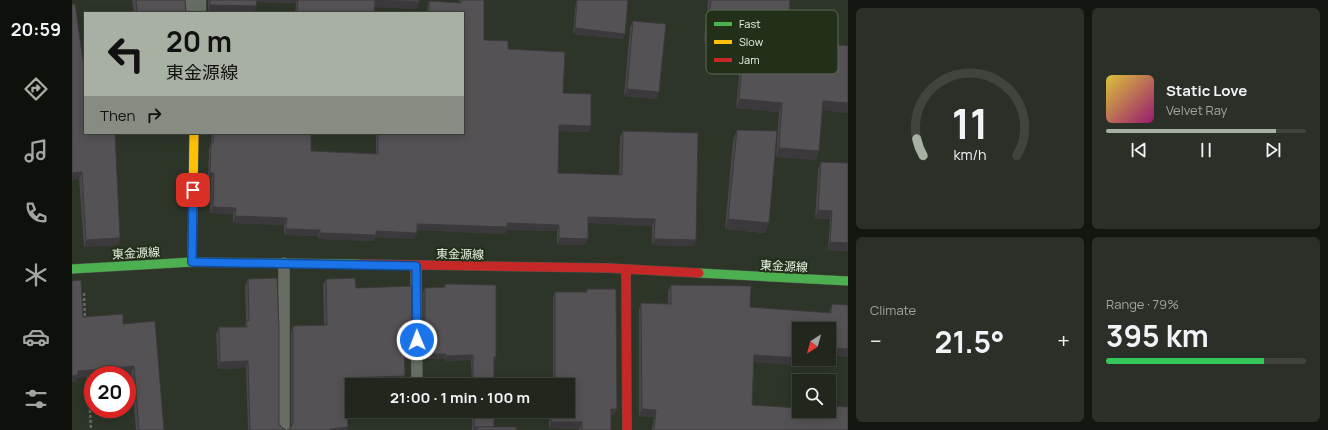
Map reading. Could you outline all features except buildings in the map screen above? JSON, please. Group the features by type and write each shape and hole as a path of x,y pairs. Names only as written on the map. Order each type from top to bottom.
{"main road":[{"path":"192,262 194,134"},
{"name":"東金源線","path":"72,269 192,262 608,268 848,281"},
{"path":"626,270 627,430"}],"street":[{"path":"195,0 195,12"}],"lane":[{"path":"284,263 284,430"},
{"path":"416,266 417,378"}],"path":[{"path":"82,268 85,322"},
{"path":"90,418 91,430"}],"traffic: fast":[{"path":"72,269 192,262 359,264"},
{"path":"699,273 848,281"}],"traffic: slow":[{"path":"192,262 194,134"}],"traffic: jam":[{"path":"359,264 608,268 699,273"},
{"path":"626,270 627,430"}],"route":[{"path":"193,190 192,262 416,266 417,340"}]}
